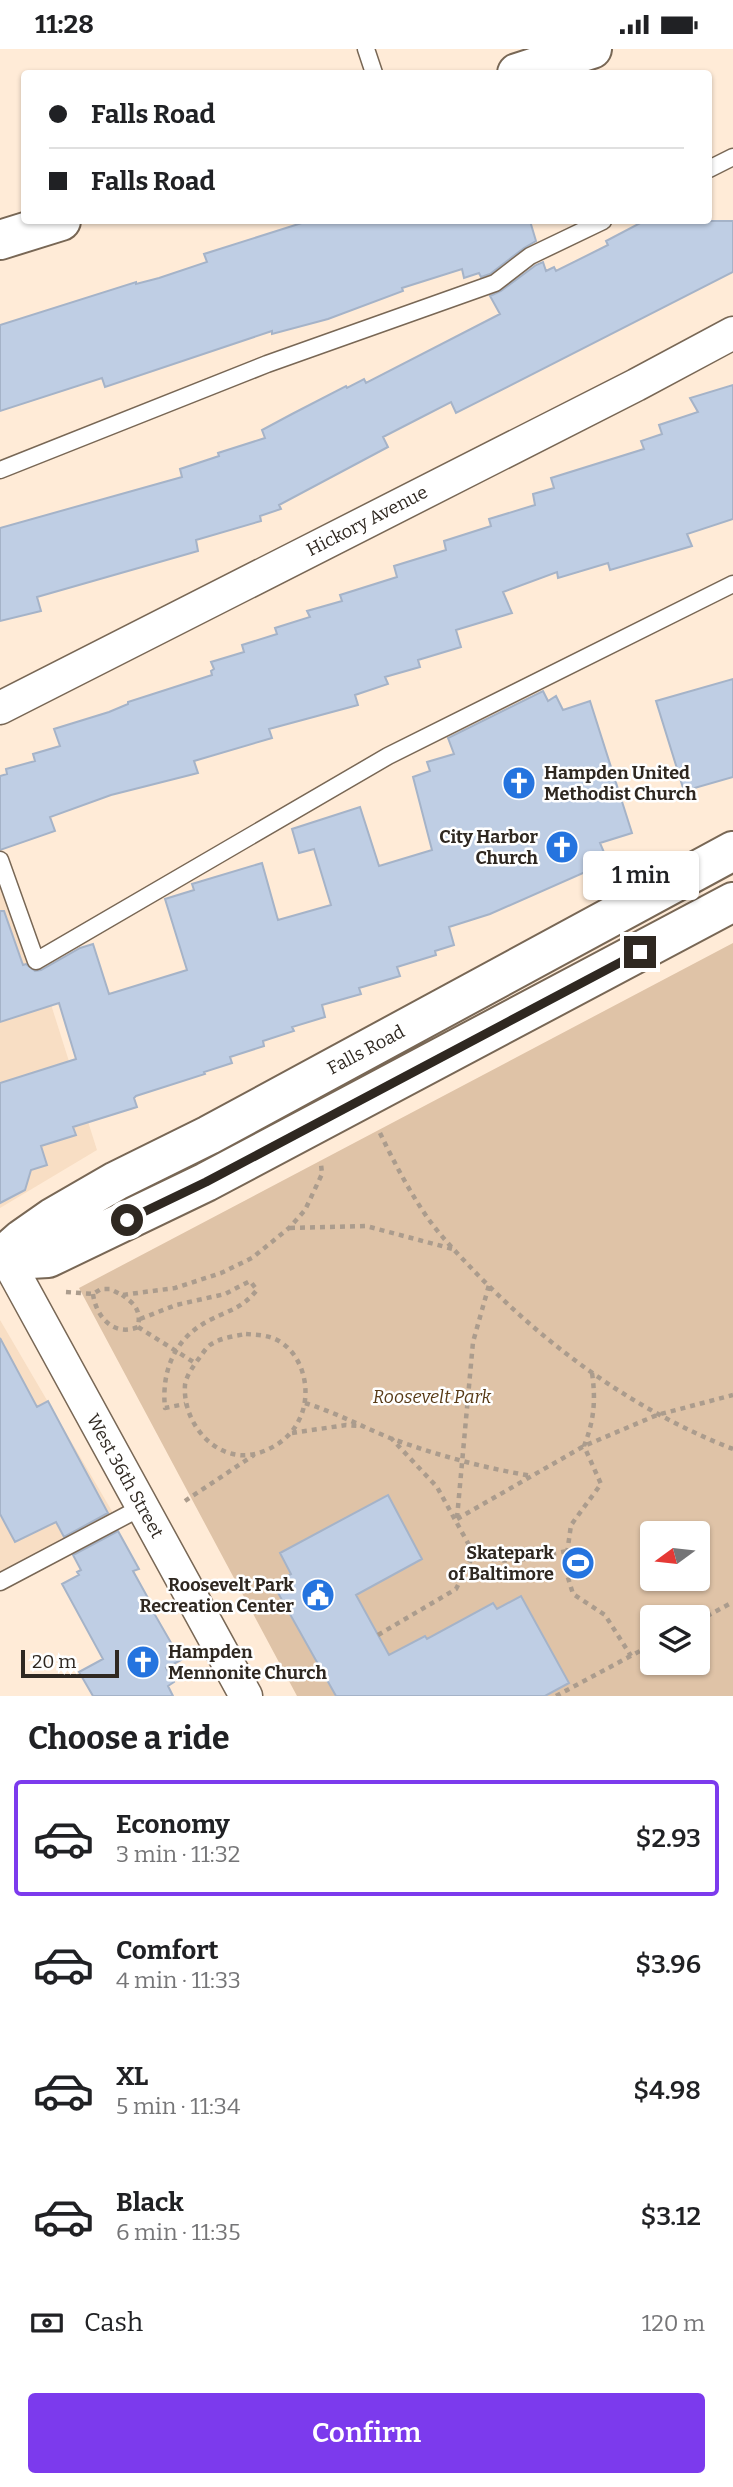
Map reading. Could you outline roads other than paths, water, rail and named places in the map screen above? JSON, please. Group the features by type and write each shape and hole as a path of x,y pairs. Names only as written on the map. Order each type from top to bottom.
{"main road":[{"path":"526,70 593,49"},
{"path":"0,240 51,224"},
{"name":"Falls Road","path":"2,1257 52,1218 116,1181 209,1135 733,851"},
{"path":"2,1257 48,1258 206,1182 733,902"}],"street":[{"name":"Hickory Avenue","path":"0,708 636,385 733,333"},
{"name":"West 36th Street","path":"2,1257 246,1696"}],"lane":[{"path":"366,49 373,70"},
{"path":"712,168 733,157"},
{"path":"0,470 267,363 495,283 530,255 597,224"},
{"path":"0,860 36,961 388,756 733,584"},
{"path":"0,1582 142,1507"}],"place":[{"name":"Hampden United Methodist Church","path":"519,783"},
{"name":"City Harbor Church","path":"562,847"},
{"name":"Skatepark of Baltimore","path":"578,1563"},
{"name":"Roosevelt Park Recreation Center","path":"318,1595"},
{"name":"Hampden Mennonite Church","path":"143,1662"}],"park label":[{"name":"Roosevelt Park","path":"432,1397"}]}
